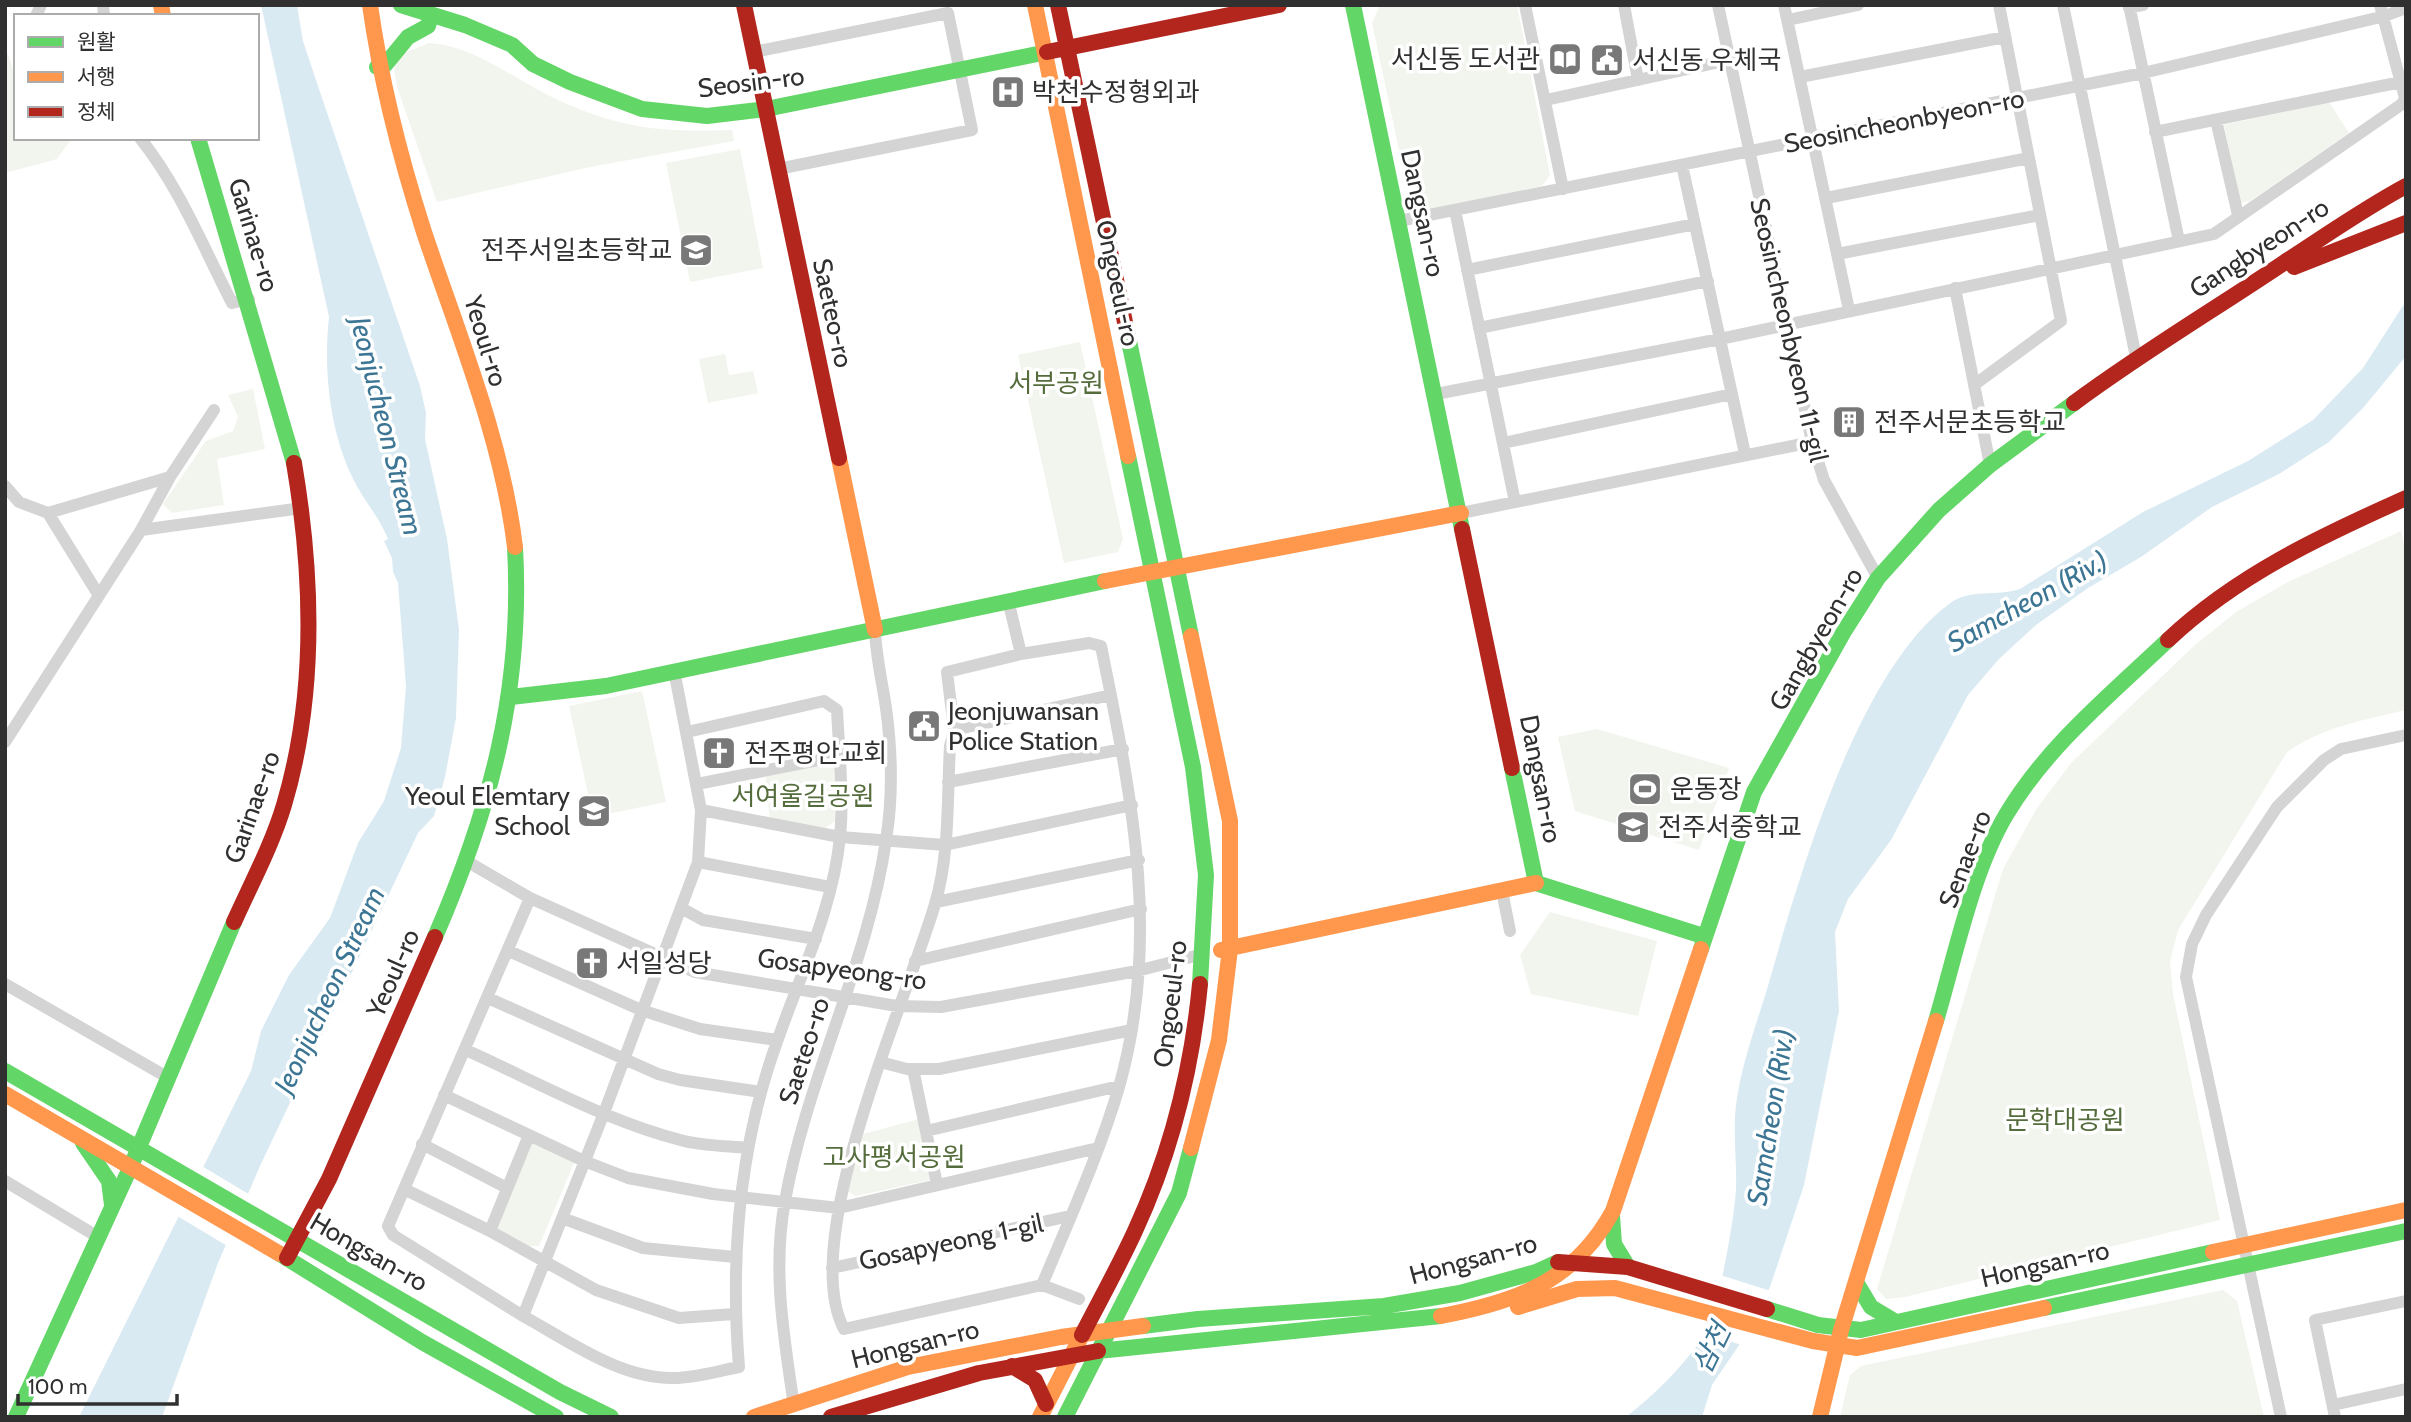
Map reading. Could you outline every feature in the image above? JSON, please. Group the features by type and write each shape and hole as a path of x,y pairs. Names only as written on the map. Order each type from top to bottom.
{"street":[{"name":"Yeoul-ro","path":"282,1254 291,1236 321,1196 468,862 489,794 511,697 518,610 511,518 495,452 394,137 377,67 370,5"},
{"name":"Seosin-ro","path":"401,5 465,25 502,41 533,64 570,82 642,108 706,116 766,109 1279,5"},
{"name":"Saeteo-ro","path":"744,5 875,630 876,664 886,709 891,781 886,840 873,916 799,1143 785,1201 779,1307 794,1406"},
{"name":"Ongoeul-ro","path":"1035,5 1193,767 1206,875 1203,954 1195,1034 1174,1127 1136,1230 1098,1309 1081,1334 1043,1410"},
{"name":"Ongoeul-ro","path":"1058,5 1174,570 1230,821 1230,948 1219,1040 1179,1193 1065,1417"},
{"name":"Dangsan-ro","path":"1353,5 1536,883 1703,936"},
{"path":"1525,5 1563,188"},
{"path":"1624,5 1639,80"},
{"name":"Seosincheonbyeon 11-gil","path":"1718,5 1812,442 1824,480 1878,578"},
{"path":"1784,5 1849,310"},
{"path":"1788,20 1858,5"},
{"path":"1975,385 2061,321 1999,5"},
{"path":"2063,5 2136,357"},
{"path":"2143,5 2129,7 2179,241"},
{"name":"Seosincheonbyeon-ro","path":"1399,221 2143,73 2383,11 2406,8"},
{"path":"1436,394 1720,339 2214,234 2402,104 2405,98 2383,11"},
{"name":"Seosin-ro","path":"754,52 948,13 960,70"},
{"path":"377,67 385,65 398,43 407,35 428,26 431,16"},
{"path":"1800,77 2005,37"},
{"path":"1546,100 1729,60"},
{"path":"778,169 972,130 960,70"},
{"path":"2155,132 2401,82"},
{"path":"2216,120 2238,215"},
{"path":"142,140 160,164 194,224 232,303 249,299"},
{"name":"Garinae-ro","path":"16,1417 131,1166 283,808 299,749 310,635 302,508 292,449 249,299 199,140"},
{"path":"1826,198 2029,158"},
{"path":"1682,165 1745,454"},
{"name":"Gangbyeon-ro","path":"1480,1308 1533,1290 1605,1227 1623,1185 1703,936 1754,792 1798,718 1848,624 1878,578 1939,510 1990,465 2136,357 2290,260 2356,213 2406,186"},
{"path":"1455,210 1515,502"},
{"path":"1837,254 2040,215"},
{"path":"2290,260 2294,267 2339,247 2406,223"},
{"path":"1467,270 1695,224"},
{"path":"2311,244 2339,247"},
{"path":"1479,328 1707,281"},
{"path":"1955,288 1990,465"},
{"path":"1503,443 1732,394"},
{"path":"5,742 141,530 170,477 214,410"},
{"path":"511,697 554,696 1009,604 1153,571 1174,570 1812,442"},
{"path":"48,513 170,477"},
{"path":"5,486 19,502 48,513 99,594"},
{"name":"Senae-ro","path":"1820,1417 1856,1282 1984,863 2006,817 2034,773 2067,736 2198,612 2306,542 2406,498"},
{"path":"141,530 302,508"},
{"path":"1009,604 1021,654 947,672 954,730 945,845 936,902 897,1006 851,1157 839,1208 832,1268 835,1312 844,1329 1042,1285 1079,1299"},
{"name":"Gosapyeong 1-gil","path":"1021,654 1089,643 1101,646 1132,805 1139,860 1141,909 1132,1030 1119,1086 1098,1148 1042,1285"},
{"path":"523,1316 604,1113 698,862 701,810 674,670"},
{"path":"954,730 1111,695"},
{"path":"530,898 388,1226 393,1235 523,1316 608,1362 641,1374 674,1378 739,1367 734,1314 739,1196 761,1092 777,1040 816,939 830,887 840,837 837,710 824,701 687,732"},
{"path":"2281,1417 2186,977 2192,944 2206,915 2277,807 2309,774 2341,749 2406,735"},
{"path":"948,782 1123,749"},
{"path":"697,784 839,756"},
{"path":"701,810 840,837 945,845 1132,805"},
{"path":"936,902 1139,860"},
{"name":"Gosapyeong-ro","path":"468,862 530,898 695,972 897,1006 941,1007 1137,971 1230,948"},
{"path":"698,862 830,887"},
{"name":"Ongoeul-ro","path":"1230,948 1536,883"},
{"path":"1502,891 1510,931"},
{"path":"681,908 703,920 816,939"},
{"path":"915,961 1141,909"},
{"path":"509,951 641,1010 700,1029 777,1040"},
{"path":"5,984 167,1077"},
{"path":"488,998 623,1058 680,1080 761,1092"},
{"path":"880,1062 913,1069 939,1069 1132,1030"},
{"path":"466,1049 604,1113 659,1134 687,1142 748,1148"},
{"path":"913,1069 937,1184"},
{"name":"Hongsan-ro","path":"5,1071 139,1146 560,1392 611,1417"},
{"path":"926,1131 1119,1086"},
{"name":"Hongsan-ro","path":"5,1094 282,1254 422,1342 555,1417"},
{"path":"444,1095 584,1161 628,1178 662,1186 839,1208 1098,1148"},
{"path":"107,1128 123,1127 152,1114"},
{"path":"490,1231 529,1135"},
{"path":"79,1138 109,1181 112,1206"},
{"path":"422,1144 507,1188"},
{"path":"5,1181 97,1237"},
{"name":"Gangbyeon-ro","path":"1564,1263 1623,1185"},
{"path":"404,1188 490,1231 596,1290 679,1318 734,1314"},
{"name":"Hongsan-ro","path":"1840,1338 1896,1322 2406,1210"},
{"path":"1613,1211 1613,1242 1620,1258 1628,1267"},
{"name":"Gosapyeong 1-gil","path":"832,1268 1070,1216"},
{"path":"562,1218 643,1248 735,1257"},
{"name":"Hongsan-ro","path":"831,1417 936,1382 1072,1355 1409,1321 1480,1308 1486,1315 1577,1289 1615,1288 1840,1338 1857,1348 2406,1231"},
{"name":"Hongsan-ro","path":"754,1417 908,1367 1081,1334 1198,1319 1384,1306 1460,1293 1564,1263 1628,1267 1815,1333"},
{"path":"1856,1282 1864,1302 1878,1315 1896,1322"},
{"path":"2406,1301 2315,1320 2334,1411 2406,1389"},
{"path":"1012,1366 1032,1375 1041,1384 1043,1410"}],"green space":[{"path":"1517,5 1550,175 1542,186 1421,211 1411,206 1372,23 1379,7"},
{"path":"429,43 464,51 480,58 583,111 644,127 732,130 734,141 595,166 437,202 397,87 394,69 399,55"},
{"path":"5,47 14,72 14,140 71,140 57,159 5,173"},
{"path":"2329,102 2349,133 2250,201 2240,203 2224,125"},
{"path":"740,149 763,268 690,282 666,163"},
{"name":"서부공원","path":"1080,342 1123,539 1118,552 1064,563 1018,355"},
{"path":"725,354 729,375 753,371 758,393 708,403 699,359"},
{"path":"253,389 265,449 217,459 224,505 172,513 163,504 206,441 233,431 238,417 228,395"},
{"name":"문학대공원","path":"2401,531 2406,553 2406,710 2329,730 2287,752 2178,930 2170,962 2173,994 2220,1220 1905,1297 1886,1299 1877,1289 2003,869 2037,808 2072,762 2195,645 2236,612 2288,582"},
{"path":"642,691 666,802 593,817 569,706"},
{"name":"운동장","path":"1597,729 1729,768 1699,850 1575,811 1558,737"},
{"name":"서여울길공원","path":"828,760 835,764 835,821 823,830 770,822 765,772"},
{"path":"1550,912 1657,941 1638,1016 1531,994 1520,955"},
{"name":"고사평서공원","path":"919,1119 930,1180 856,1196 846,1190 863,1134"},
{"path":"530,1141 574,1163 539,1246 527,1246 498,1228"},
{"path":"2223,1290 2237,1301 2264,1417 1840,1417 1850,1375 1861,1366"}],"water":[{"name":"Jeonjucheon Stream","path":"261,5 297,5 303,41 420,386 426,413 425,439 447,539 459,630 456,718 445,777 434,816 418,833 260,1166 218,1263 162,1417 79,1417 251,1071 261,1031 289,975 330,918 358,843 384,801 401,748 406,686 398,583 393,572 392,558 384,541 388,539 348,469 335,427 328,382 329,317"},
{"path":"2406,301 2406,356 2363,408 2329,442 2279,474 2212,507 2141,557 2088,588 2036,625 1999,659 1968,695 1891,840 1848,899 1835,932 1839,1011 1804,1185 1770,1287 1750,1329 1712,1385 1702,1417 1626,1417 1677,1370 1709,1325 1720,1288 1733,1220 1736,1188 1736,1109 1747,1055 1815,835 1859,726 1886,677 1916,635 1957,599 1974,594 2020,589 2143,512 2248,461 2313,420 2363,368"}],"pier":[{"path":"200,1165 252,1196 229,1247 174,1214"},
{"path":"1717,1274 1771,1291 1753,1331 1742,1345 1701,1333"}],"traffic: fast":[{"path":"401,5 465,25 512,45 533,64 570,82 642,109 707,116 766,109 1047,52"},
{"path":"1353,5 1462,529"},
{"path":"377,67 385,65 408,37 428,26 431,16"},
{"path":"199,140 294,463"},
{"path":"1126,327 1191,636"},
{"path":"1701,949 1754,792 1843,633 1878,578 1939,510 1990,465 2074,403"},
{"path":"1128,456 1193,767 1206,875 1200,984"},
{"path":"435,937 472,842 499,747 514,650 515,547"},
{"path":"511,697 606,686 1105,581"},
{"path":"1936,1021 1974,888 1983,862 2006,815 2040,766 2060,744 2168,640"},
{"path":"1512,768 1536,883 1703,936"},
{"path":"16,1417 131,1166 234,922"},
{"path":"5,1071 560,1392 611,1417"},
{"path":"83,1143 109,1181 112,1205"},
{"path":"1065,1417 1179,1193 1191,1148"},
{"path":"1612,1216 1614,1244 1628,1267"},
{"path":"2044,1308 2406,1231"},
{"path":"1767,1309 1818,1325 1861,1330 2213,1252"},
{"path":"280,1254 422,1342 556,1417"},
{"path":"1143,1326 1198,1319 1384,1306 1460,1293 1536,1272 1558,1262"},
{"path":"1856,1282 1871,1307 1896,1322"},
{"path":"1098,1351 1441,1316"}],"traffic: slow":[{"path":"161,5 163,14"},
{"path":"370,5 399,148 489,427 509,507 515,547"},
{"path":"1035,5 1128,456"},
{"path":"839,458 875,630"},
{"path":"1105,581 1461,513"},
{"path":"1191,636 1230,821 1230,949 1219,1040 1191,1148"},
{"path":"1221,950 1536,883"},
{"path":"1441,1316 1494,1304 1540,1285 1561,1272 1597,1235 1613,1211 1701,949"},
{"path":"1820,1417 1841,1330 1936,1021"},
{"path":"5,1094 280,1254"},
{"path":"2213,1252 2406,1210"},
{"path":"1518,1307 1577,1289 1615,1288 1813,1341 1857,1348 2044,1308"},
{"path":"754,1417 908,1367 1061,1337 1143,1326"},
{"path":"1040,1417 1082,1335"}],"traffic: jam":[{"path":"744,5 839,458"},
{"path":"1058,5 1126,327"},
{"path":"1047,52 1279,5"},
{"path":"2074,403 2332,231 2406,186"},
{"path":"2291,262 2294,267 2406,223"},
{"path":"234,922 279,820 295,763 302,720 307,678 308,591 294,463"},
{"path":"2168,640 2222,596 2281,559 2406,498"},
{"path":"1462,529 1512,768"},
{"path":"287,1258 329,1179 435,937"},
{"path":"1082,1335 1129,1244 1159,1171 1178,1110 1192,1047 1200,984"},
{"path":"1558,1262 1628,1267 1767,1309"},
{"path":"831,1417 979,1373 1098,1351"},
{"path":"1012,1366 1035,1380 1046,1404"}],"place":[{"name":"서신동 도서관","path":"1565,59"},
{"name":"서신동 우체국","path":"1607,60"},
{"name":"박천수정형외과","path":"1008,92"},
{"name":"전주서일초등학교","path":"696,250"},
{"name":"전주서문초등학교","path":"1849,422"},
{"name":"Jeonjuwansan Police Station","path":"924,726"},
{"name":"전주평안교회","path":"719,753"},
{"name":"운동장","path":"1645,789"},
{"name":"Yeoul Elemtary School","path":"594,811"},
{"name":"전주서중학교","path":"1633,827"},
{"name":"서일성당","path":"592,963"}],"water label":[{"name":"Samcheon (Riv.)","path":"2027,601"},
{"name":"Samcheon (Riv.)","path":"1770,1117"},
{"name":"삼천","path":"1711,1348"}]}
